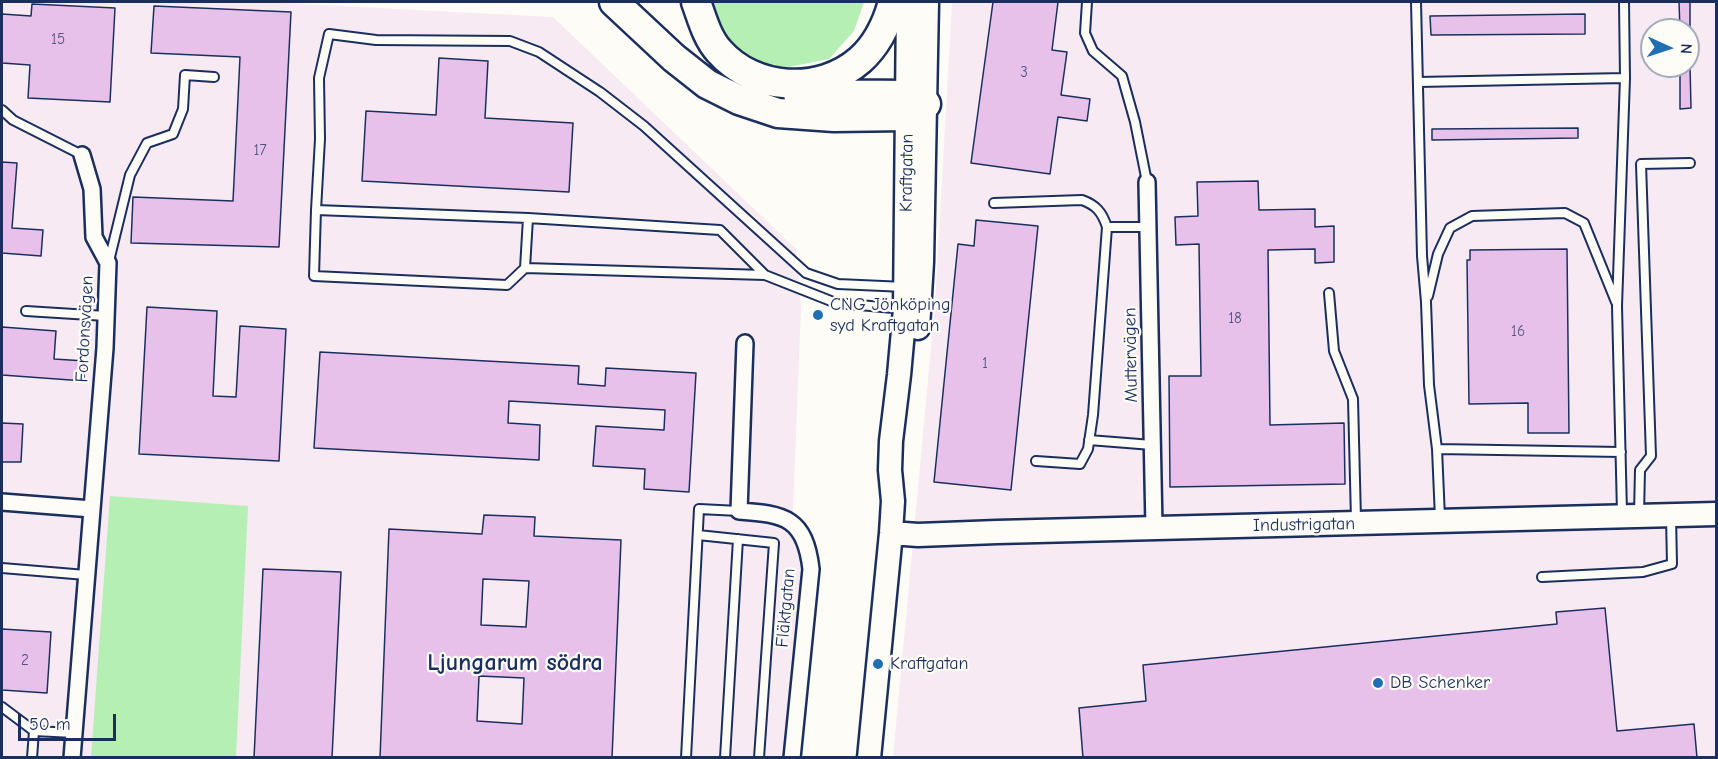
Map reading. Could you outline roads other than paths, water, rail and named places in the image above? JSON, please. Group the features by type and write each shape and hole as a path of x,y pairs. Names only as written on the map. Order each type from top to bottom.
{"highway":[{"path":"614,2 674,58 707,84 740,100 778,114 834,117 914,105"},
{"path":"696,2 704,25 718,51 738,68 773,88 797,94 914,105"},
{"path":"754,77 779,84 800,84 839,73 859,60 875,43 887,21 893,2"}],"street":[{"path":"908,2 914,105"},
{"path":"914,105 927,2"},
{"name":"Kraftgatan","path":"869,758 891,533 893,501 890,470 891,441 910,299 914,105"},
{"name":"Fordonsvägen","path":"72,758 92,509 108,263 94,237 92,189 82,155"},
{"name":"Muttervägen","path":"1147,182 1154,528"},
{"path":"739,511 746,343"},
{"path":"2,502 92,509"},
{"name":"Fläktgatan","path":"739,511 772,514 789,520 807,544 810,557 810,585 792,758"},
{"name":"Industrigatan","path":"891,533 918,535 1716,514"}],"lane":[{"path":"1087,2 1085,33 1093,51 1122,76 1135,122 1147,182"},
{"path":"1416,2 1422,256 1429,385 1437,448 1440,522"},
{"path":"1624,2 1617,306 1621,452 1631,517"},
{"path":"528,218 525,268 507,285 314,276 320,139 319,78 329,34 376,40 510,41 539,52 600,92 644,126 806,273 838,284 910,299"},
{"path":"108,263 130,175 147,143 173,134 183,109 185,75 214,77"},
{"path":"1418,82 1624,78"},
{"path":"2,110 13,120 82,155"},
{"path":"1631,517 1640,470 1651,456 1641,164 1690,163"},
{"path":"994,203 1082,200 1094,204 1104,217 1107,227 1093,415 1088,449 1080,464 1036,461"},
{"path":"316,210 528,218 720,230 765,275"},
{"path":"1426,302 1438,254 1450,228 1472,216 1565,213 1584,223 1617,306"},
{"path":"1107,227 1148,228"},
{"path":"525,268 765,275 836,303 910,299"},
{"path":"1329,293 1334,351 1353,399 1356,524"},
{"path":"26,311 106,316"},
{"path":"1089,440 1152,445"},
{"path":"1437,448 1621,452"},
{"path":"686,758 699,509 739,511"},
{"path":"1542,577 1643,572 1672,564 1671,516"},
{"path":"698,535 774,543 759,758"},
{"path":"725,758 738,539"},
{"path":"2,568 86,574"},
{"path":"2,707 33,731 74,733"},
{"path":"32,758 33,731"}],"place":[{"name":"CNG Jönköping syd Kraftgatan","path":"818,315"},
{"name":"Kraftgatan","path":"878,664"},
{"name":"DB Schenker","path":"1378,683"}],"district":[{"name":"Ljungarum södra","path":"515,663"}]}
